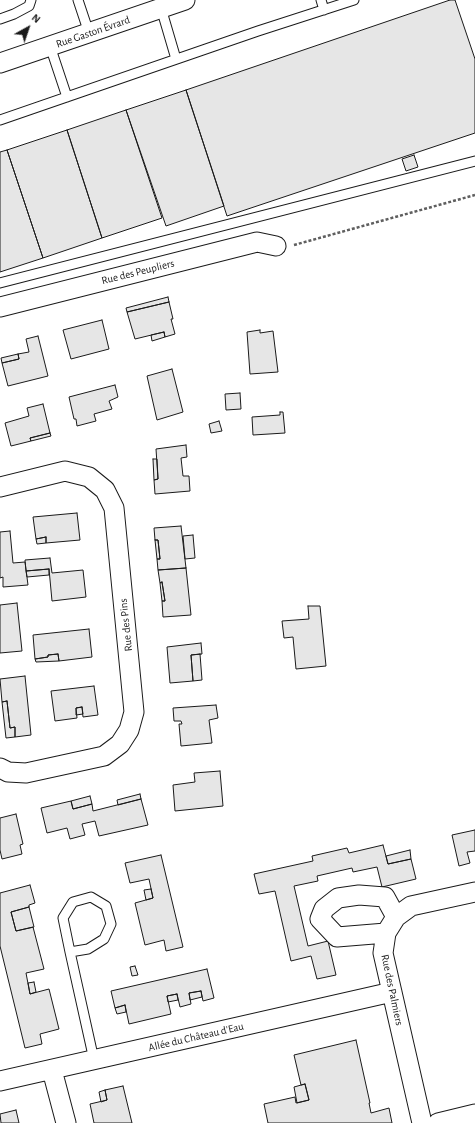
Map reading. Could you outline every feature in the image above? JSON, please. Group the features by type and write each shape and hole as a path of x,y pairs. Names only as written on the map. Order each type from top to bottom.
{"street":[{"name":"Rue Gaston Évrard","path":"0,63 185,0"},
{"name":"Rue des Peupliers","path":"0,308 257,242 276,246"},
{"name":"Rue des Pins","path":"0,487 65,471 89,476 105,490 114,508 134,712 129,730 120,744 104,756 26,773 8,772 0,768"},
{"name":"Rue des Palmiers","path":"422,1123 383,953 391,925 411,906 475,892"},
{"name":"Allée du Château d'Eau","path":"0,1081 392,992"},
{"path":"52,1070 66,1123"},
{"path":"438,1123 475,1114"}],"lane":[{"path":"0,19 29,6 31,0"},
{"path":"78,0 89,33"},
{"path":"321,0 324,10"},
{"path":"0,120 176,59 354,0"},
{"path":"162,8 176,59"},
{"path":"50,46 67,97"},
{"path":"0,283 475,161"},
{"path":"70,952 88,949 104,939 111,924 106,906 91,897 73,902 63,918 70,952 94,1060"}],"path":[{"path":"276,246 296,245 475,195"}],"building":[{"path":"450,0 455,0 475,59 475,133 227,216 186,90"},
{"path":"186,90 224,206 166,226 126,110"},
{"path":"126,110 162,218 102,238 67,130"},
{"path":"67,130 102,238 43,258 7,150"},
{"path":"7,150 43,258 0,272 0,152"},
{"path":"414,155 418,167 406,171 402,159"},
{"path":"168,297 169,302 127,312 126,308"},
{"path":"169,302 175,334 165,337 164,332 135,339 127,312"},
{"path":"102,320 109,349 71,359 63,330"},
{"path":"260,330 260,333 273,331 278,372 250,374 247,332"},
{"path":"164,332 165,337 152,341 151,335"},
{"path":"38,336 48,376 8,386 2,363 19,359 18,354 29,352 26,339"},
{"path":"18,354 19,359 2,363 1,358"},
{"path":"172,369 183,412 157,420 147,376"},
{"path":"115,385 118,397 109,401 112,409 94,414 96,421 77,426 69,397"},
{"path":"240,393 241,409 226,410 225,394"},
{"path":"43,404 50,433 30,438 31,441 11,446 5,423 29,416 27,408"},
{"path":"280,412 283,412 285,433 253,435 252,417 280,415"},
{"path":"219,421 222,431 211,433 209,424"},
{"path":"50,433 51,436 31,441 30,438"},
{"path":"186,445 187,457 181,458 183,476 189,476 190,491 155,494 154,480 158,479 156,449"},
{"path":"153,459 157,459 158,479 154,480"},
{"path":"77,513 80,540 46,543 46,537 36,539 33,517"},
{"path":"181,526 186,568 158,570 157,559 160,559 158,540 155,540 154,528"},
{"path":"10,531 13,563 25,562 28,585 3,587 3,577 0,578 0,532"},
{"path":"193,535 195,558 185,559 183,536"},
{"path":"46,537 46,543 37,544 36,539"},
{"path":"155,540 158,540 160,559 157,559"},
{"path":"50,558 52,573 83,570 86,597 52,601 49,569 26,571 25,560"},
{"path":"186,568 191,615 163,617 162,601 165,601 162,582 160,583 158,570"},
{"path":"49,569 49,575 27,577 26,571"},
{"path":"162,582 165,601 162,601 160,583"},
{"path":"17,603 22,651 0,653 0,605"},
{"path":"308,606 320,606 326,666 296,669 293,637 284,638 282,621 309,619"},
{"path":"89,629 92,657 59,661 58,654 35,659 33,635"},
{"path":"201,643 202,654 191,655 193,681 170,683 167,647"},
{"path":"58,654 59,661 36,662 35,659 48,657 48,655"},
{"path":"200,654 202,680 193,681 191,655"},
{"path":"25,676 31,735 15,737 15,727 10,728 7,701 2,702 0,679"},
{"path":"94,686 98,715 83,717 82,707 76,708 77,718 55,721 51,691"},
{"path":"7,701 10,728 15,727 15,737 6,738 2,702"},
{"path":"216,705 218,718 209,720 212,743 181,746 179,724 182,724 181,721 174,721 173,708"},
{"path":"82,707 83,714 76,715 76,708"},
{"path":"220,771 223,806 175,811 173,785 195,782 194,773"},
{"path":"140,794 141,799 118,805 117,800"},
{"path":"90,796 92,804 73,809 71,801"},
{"path":"141,799 148,825 99,836 95,821 82,824 85,835 70,839 67,828 47,833 41,808 71,801 73,809 92,804 93,811"},
{"path":"16,814 23,844 20,845 22,854 2,859 0,850 0,818"},
{"path":"475,830 475,851 467,852 470,863 459,866 452,835"},
{"path":"383,845 388,864 411,859 416,879 382,887 377,867 353,872 352,868 317,876 318,881 294,886 308,946 328,941 336,975 317,979 311,956 291,961 275,891 259,894 254,874 313,861 312,856 347,848 349,853"},
{"path":"410,850 411,859 388,864 386,856"},
{"path":"161,855 183,947 166,951 164,940 145,945 135,903 153,898 149,879 130,883 125,863"},
{"path":"30,885 35,903 29,905 29,907 11,912 16,931 33,927 44,969 26,973 30,994 49,989 59,1029 40,1034 42,1044 25,1048 0,946 0,893"},
{"path":"151,889 153,898 146,900 144,890"},
{"path":"29,907 34,927 16,931 11,912"},
{"path":"135,966 138,975 132,976 130,967"},
{"path":"207,969 214,998 203,1001 201,991 189,993 191,1004 180,1007 177,994 167,996 171,1014 129,1024 125,1005 115,1008 111,991"},
{"path":"34,982 36,992 30,994 28,983"},
{"path":"201,991 202,997 190,1000 189,993"},
{"path":"177,994 178,1000 168,1002 167,996"},
{"path":"125,1005 126,1012 117,1014 115,1008"},
{"path":"356,1040 371,1113 389,1108 392,1123 268,1123 264,1104 295,1097 296,1103 309,1100 305,1084 301,1085 294,1055"},
{"path":"305,1084 309,1100 297,1103 294,1087"},
{"path":"123,1086 132,1123 94,1123 90,1104 107,1100 105,1090"},
{"path":"105,1090 107,1100 101,1102 99,1092"},
{"path":"16,1110 19,1123 1,1123 0,1114"}]}
